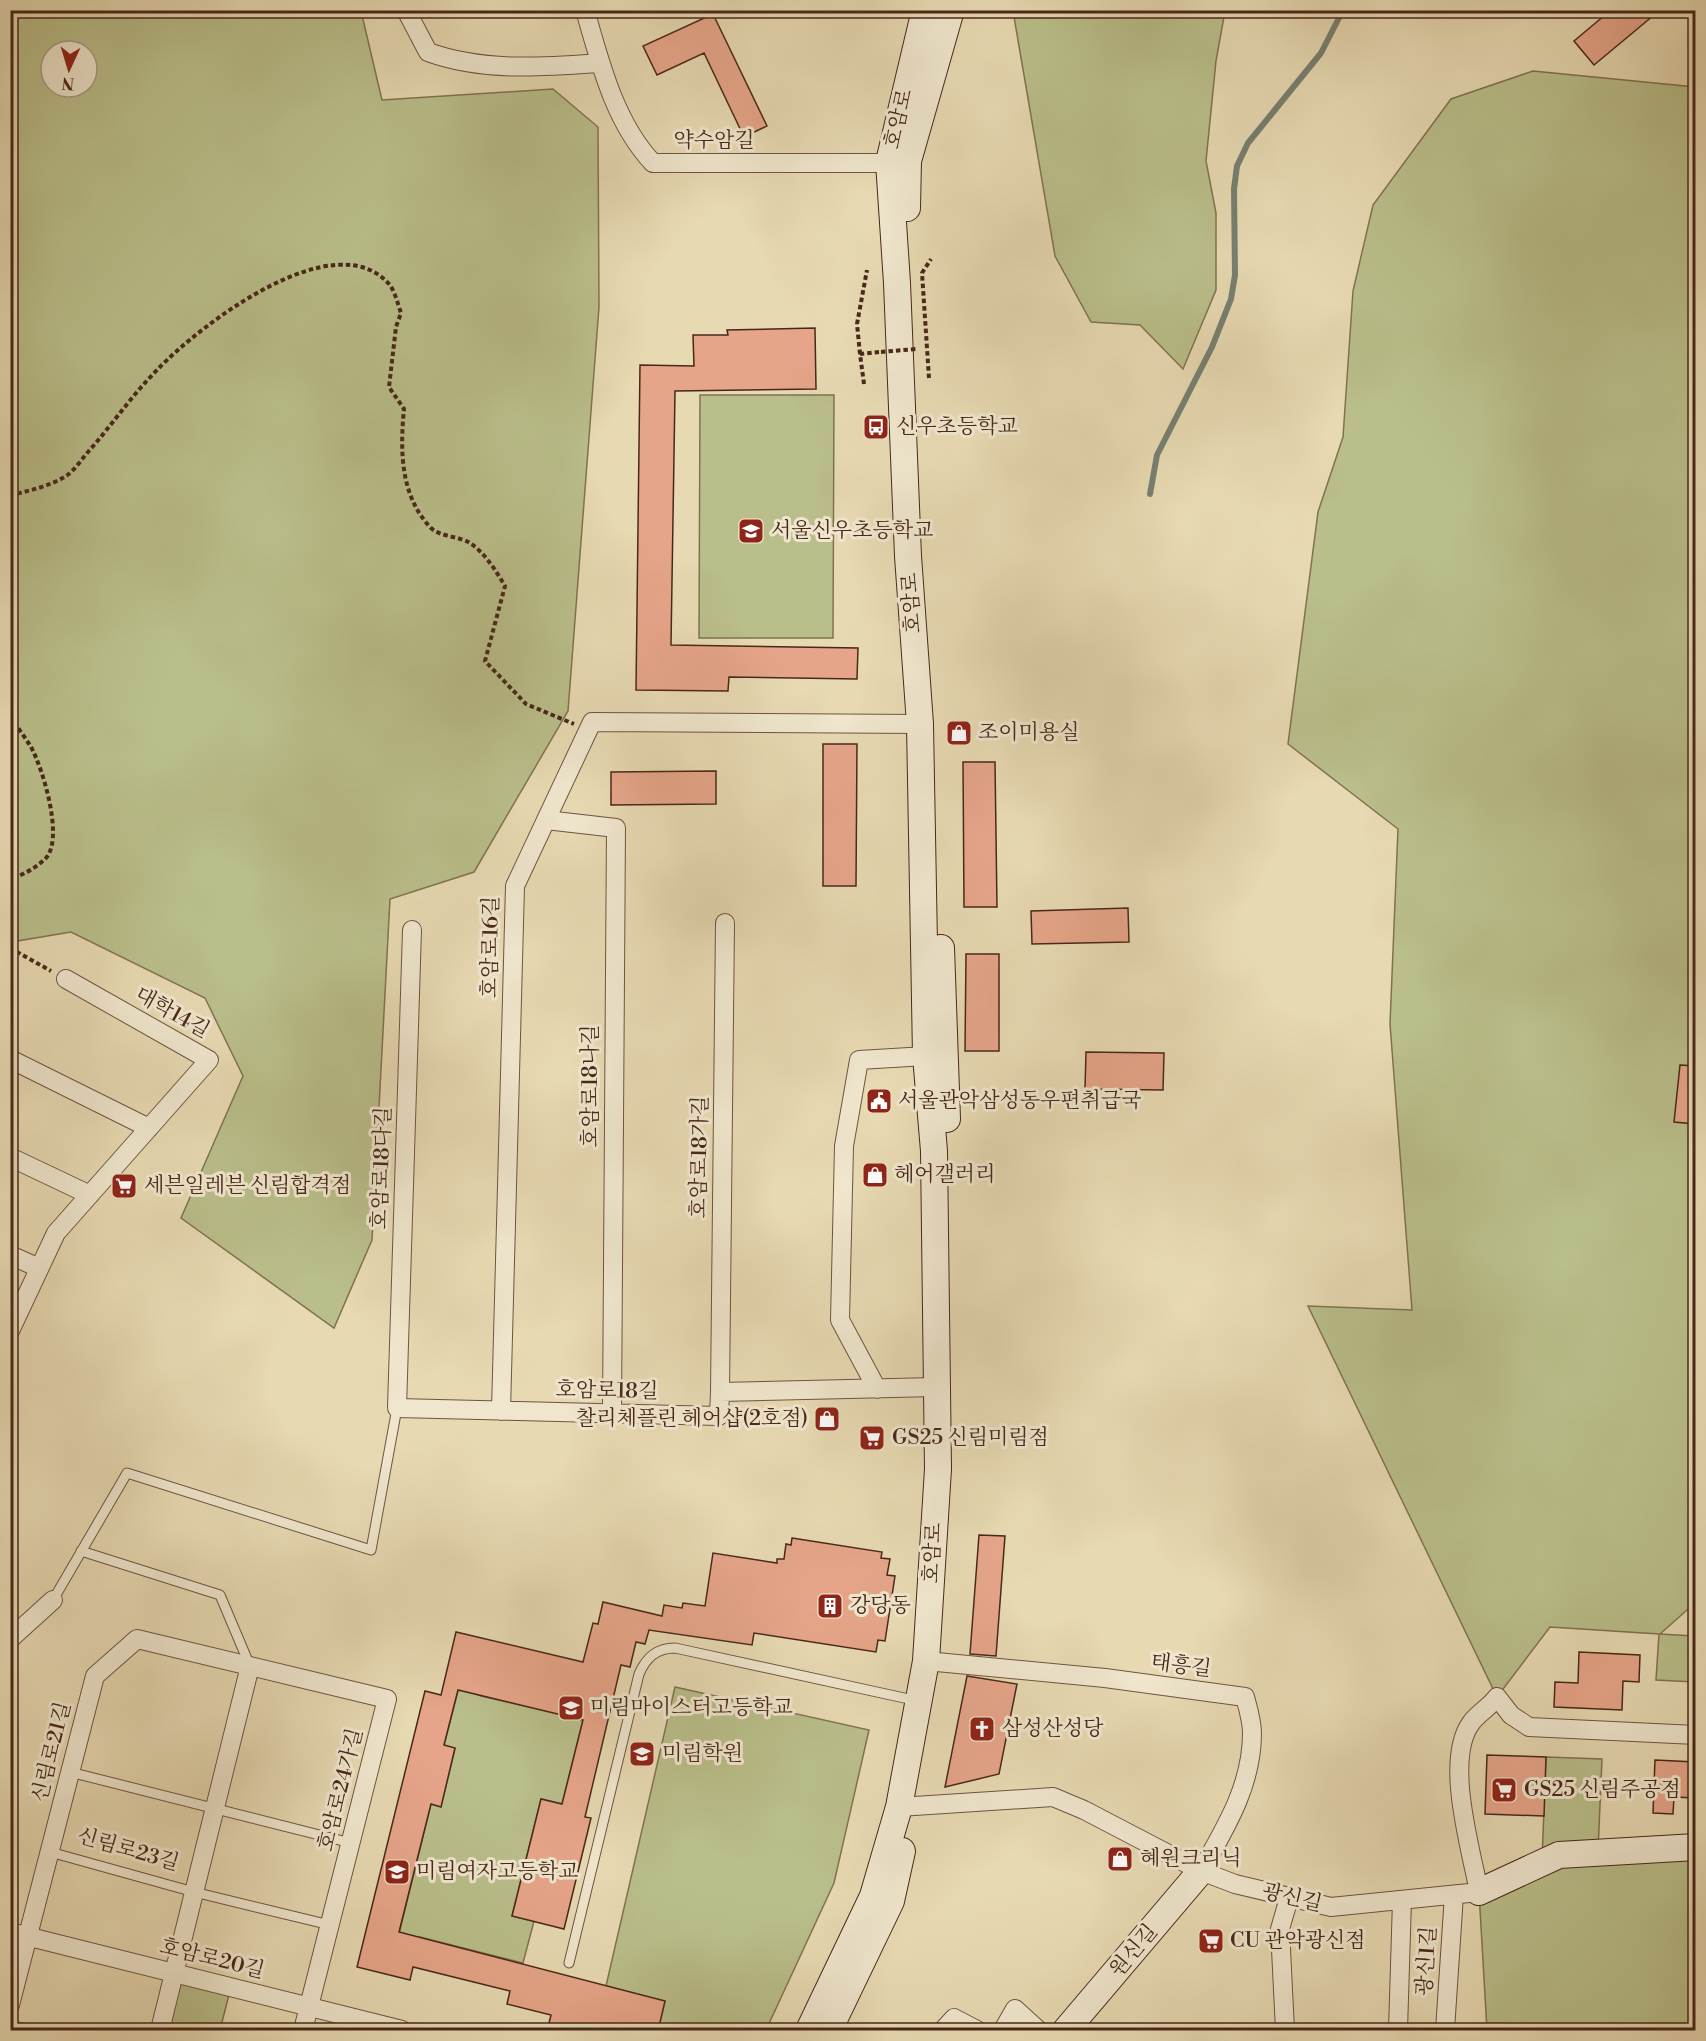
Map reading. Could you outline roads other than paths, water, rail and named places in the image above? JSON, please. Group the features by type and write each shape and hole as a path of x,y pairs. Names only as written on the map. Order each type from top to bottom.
{"main road":[{"name":"호암로","path":"809,2031 873,1896 906,1806 921,1701 930,1661 938,1469 934,1151 926,1056 920,724 909,556 897,283 898,163 925,10"},
{"path":"830,2031 891,1901 930,1661 950,1467 947,1100 931,668 906,254 898,163 951,10"},
{"name":"광신길","path":"1466,1893 1559,1855 1695,1847"},
{"name":"원신길","path":"1066,2031 1201,1870"}],"street":[{"path":"406,10 429,52 454,61 538,68 600,63"},
{"name":"약수암길","path":"585,10 600,63 635,144 653,164 898,163"},
{"name":"호암로16길","path":"501,1410 515,886 592,722 920,724"},
{"name":"호암로18나길","path":"546,820 615,828 612,1413"},
{"name":"호암로18가길","path":"720,1392 725,923"},
{"name":"호암로18다길","path":"397,1408 412,930"},
{"name":"대학14길","path":"10,1331 56,1233 209,1059 66,980"},
{"path":"877,1389 840,1320 843,1146 859,1060 926,1056"},
{"path":"10,1059 149,1128"},
{"path":"10,1156 90,1195"},
{"path":"10,1255 39,1268"},
{"path":"720,1392 936,1387"},
{"name":"호암로18길","path":"397,1408 719,1416 720,1392"},
{"path":"10,1639 53,1600"},
{"name":"신림로21길","path":"10,2005 19,1934 50,1852 94,1676 137,1640 250,1666"},
{"name":"태흥길","path":"930,1661 1105,1678 1245,1696 1253,1732 1248,1769 1237,1806 1201,1870"},
{"name":"신림로23길","path":"160,2031 250,1666"},
{"name":"호암로24가길","path":"250,1666 387,1699 303,2031"},
{"name":"광신1길","path":"1445,2031 1466,1893 1458,1768 1463,1738 1471,1723 1489,1708 1497,1697 1511,1715 1529,1727 1695,1735"},
{"name":"광신길","path":"906,1806 1053,1797 1084,1810 1201,1870 1235,1884 1331,1907 1466,1893"},
{"path":"1285,2031 1280,1929 1289,1898"},
{"path":"1398,2031 1402,1900"},
{"name":"호암로20길","path":"19,1934 402,2031"},
{"path":"1003,2031 1015,2009 1038,2031"},
{"path":"944,2031 954,2018 978,2031"}],"lane":[{"path":"53,1600 127,1473 371,1550 397,1408"},
{"path":"81,1551 220,1595 250,1666"},
{"path":"569,1963 639,1674 652,1654 662,1649 675,1648 921,1701"},
{"path":"70,1772 351,1843"},
{"name":"신림로23길","path":"50,1852 194,1892 330,1925"},
{"path":"10,2025 32,2031"}],"waterway":[{"path":"1150,494 1157,455 1212,347 1231,299 1235,275 1234,189 1237,166 1248,143 1321,53 1343,10"}],"place":[{"name":"신우초등학교","path":"876,427"},
{"name":"서울신우초등학교","path":"751,531"},
{"name":"조이미용실","path":"959,733"},
{"name":"서울관악삼성동우편취급국","path":"879,1101"},
{"name":"헤어갤러리","path":"875,1175"},
{"name":"세븐일레븐 신림합격점","path":"124,1186"},
{"name":"찰리체플린 헤어샵(2호점)","path":"827,1419"},
{"name":"GS25 신림미림점","path":"872,1438"},
{"name":"강당동","path":"830,1606"},
{"name":"미림마이스터고등학교","path":"571,1708"},
{"name":"삼성산성당","path":"982,1729"},
{"name":"미림학원","path":"642,1754"},
{"name":"GS25 신림주공점","path":"1504,1790"},
{"name":"혜원크리닉","path":"1120,1859"},
{"name":"미림여자고등학교","path":"397,1872"},
{"name":"CU 관악광신점","path":"1211,1941"}]}
